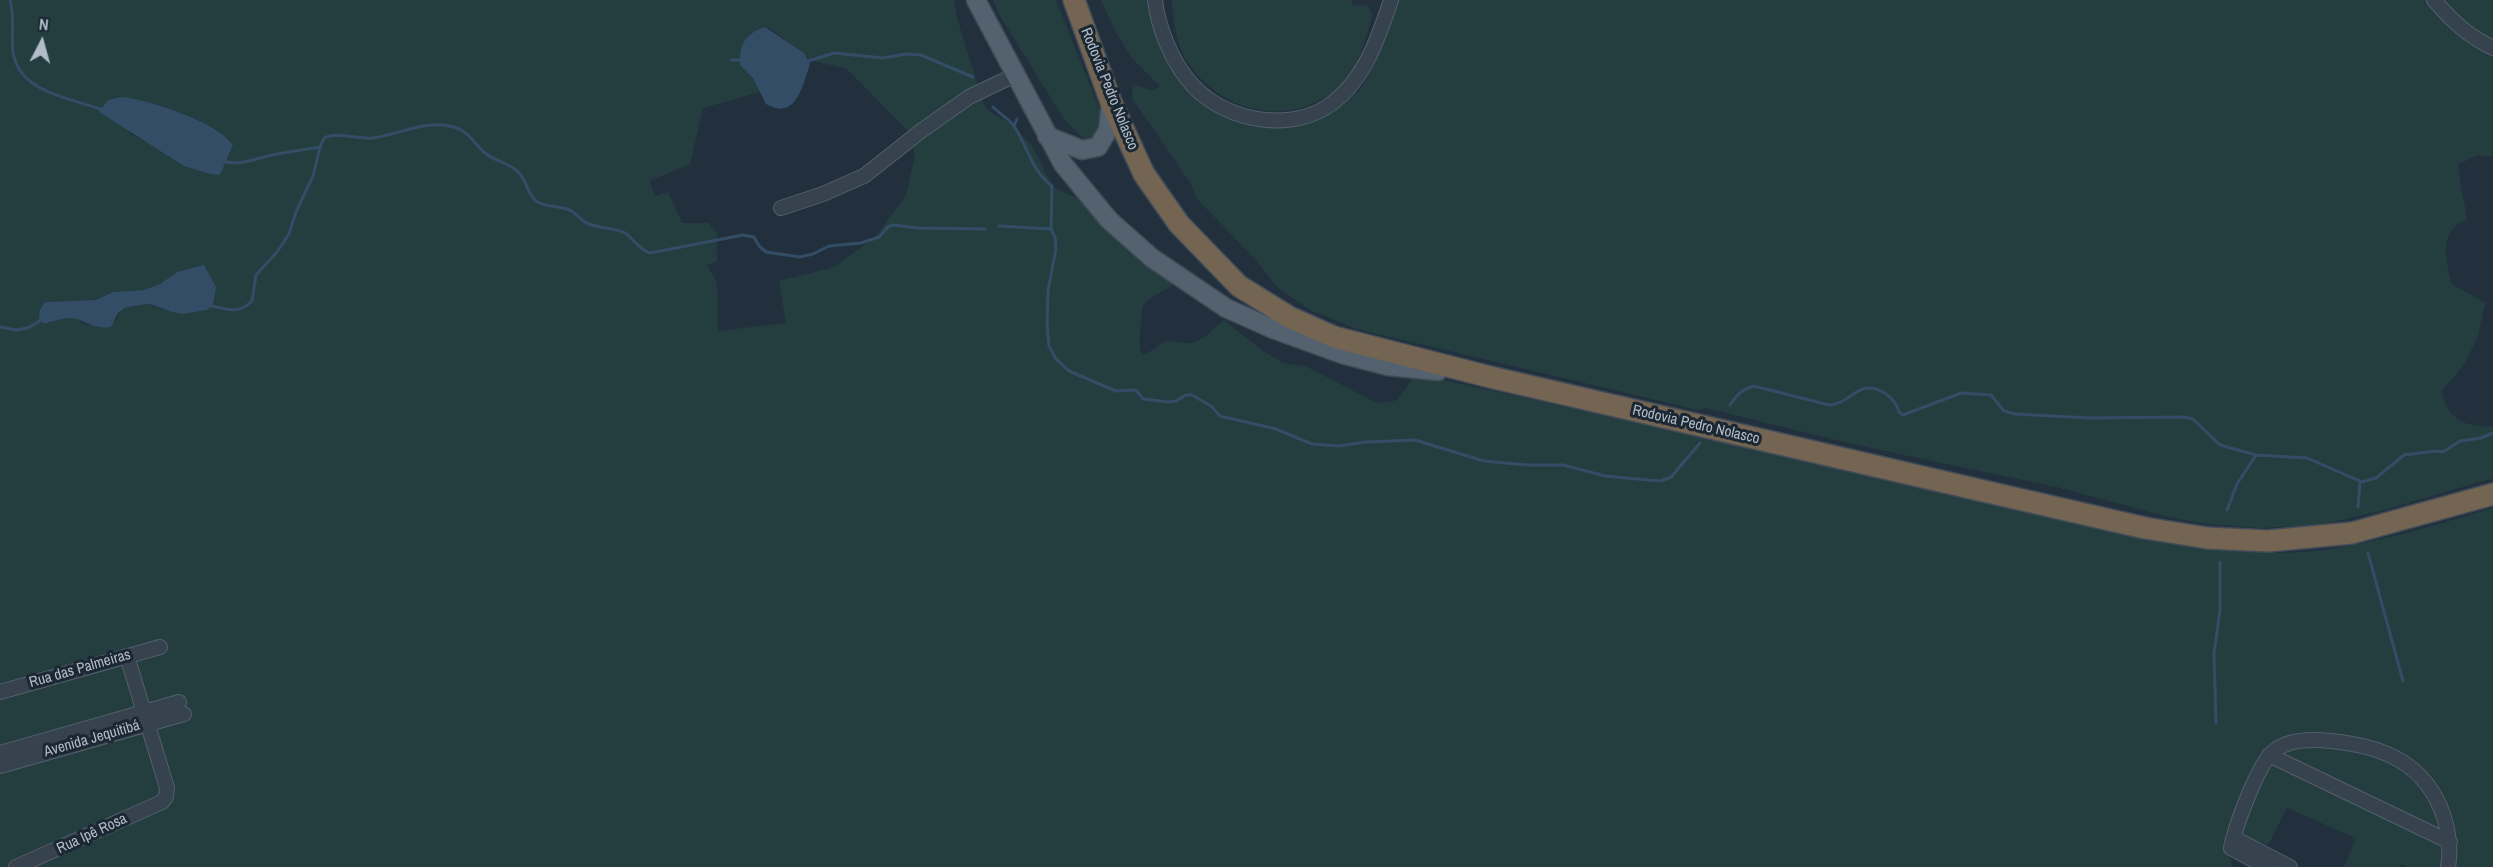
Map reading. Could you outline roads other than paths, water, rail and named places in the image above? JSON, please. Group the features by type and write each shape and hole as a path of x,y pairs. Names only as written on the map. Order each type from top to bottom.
{"highway":[{"name":"Rodovia Pedro Nolasco","path":"1074,0 1111,102 1144,174 1179,224 1239,286 1289,317 1334,337 1490,376 2145,528 2207,538 2268,542 2352,533 2493,494"},
{"path":"1083,0 1091,42"}],"main road":[{"path":"976,0 1063,164 1109,220 1152,258 1226,308 1273,329 1342,354 1388,366 1490,376"},
{"path":"1047,136 1069,147 1082,150 1098,147 1108,130 1111,102"}],"street":[{"path":"1155,0 1170,50 1188,81 1208,99 1233,113 1271,121 1298,120 1326,108 1342,94 1364,68 1390,0"},
{"path":"2434,0 2471,37 2493,48"},
{"path":"838,196 851,183 881,164 921,130 969,97 1017,74"},
{"path":"781,208 851,183"},
{"name":"Rua das Palmeiras","path":"0,692 160,647"},
{"path":"127,656 146,718"},
{"name":"Avenida Jequitibá","path":"0,753 182,708"},
{"name":"Avenida Jequitibá","path":"0,765 146,718"},
{"name":"Rua Ipê Rosa","path":"16,867 37,862 166,797 167,788 146,718"},
{"path":"2266,867 2232,849 2231,846 2254,785 2270,755 2284,746 2300,741 2324,740 2360,744 2383,751 2425,780 2438,799 2450,842 2448,867"},
{"path":"2270,755 2450,842"},
{"path":"2234,838 2290,867"}],"water":[{"path":"765,27 804,53 810,64 797,98 785,108 766,104 753,78 740,65 742,46 748,36"},
{"path":"122,97 165,107 199,120 225,136 233,145 220,175 184,166 99,112 108,100"},
{"path":"204,265 216,287 213,304 207,310 183,314 139,303 127,306 118,313 111,327 105,328 72,318 43,323 39,319 40,310 45,302 96,300 113,292 144,290 160,284 177,272"}],"waterway":[{"path":"10,0 13,52 17,66 25,77 48,92 103,110"},
{"path":"808,61 834,53 883,58 906,54 921,55 973,77"},
{"path":"731,60 744,60"},
{"path":"993,107 1014,126 1034,166 1052,186 1051,229 1055,237 1056,249 1048,291 1049,346 1056,359 1069,371 1116,391 1136,390 1143,399 1169,402 1192,395 1211,406 1220,416 1276,429 1312,444 1339,446 1366,442 1415,440 1484,461 1527,465 1563,465 1605,476 1661,481 1671,477 1700,443"},
{"path":"1014,126 1017,119"},
{"path":"207,305 236,310 252,301 256,275 277,252 289,234 296,212 313,176 324,138 335,135 373,138 433,125 459,129 485,153 516,170 536,201 570,210 589,224 625,233 642,249 650,253 743,235 754,237 766,252 800,257 813,254 829,246 861,243 879,237 893,225 918,228 985,229"},
{"path":"222,161 240,163 320,147"},
{"path":"999,226 1051,229"},
{"path":"124,306 144,303"},
{"path":"0,327 16,330 28,328 43,319"},
{"path":"1730,405 1740,393 1754,386 1829,405 1837,404 1856,392 1869,388 1877,389 1888,396 1903,415 1961,393 1991,395 2004,411 2015,414 2090,418 2184,417 2193,419 2220,445 2256,455 2307,458 2362,482 2376,478 2404,455 2443,452 2460,441 2481,438 2493,433"},
{"path":"2227,510 2237,484 2256,455"},
{"path":"2358,507 2360,481"},
{"path":"2368,553 2403,681"},
{"path":"2216,723 2214,653 2220,610 2220,562"}]}
